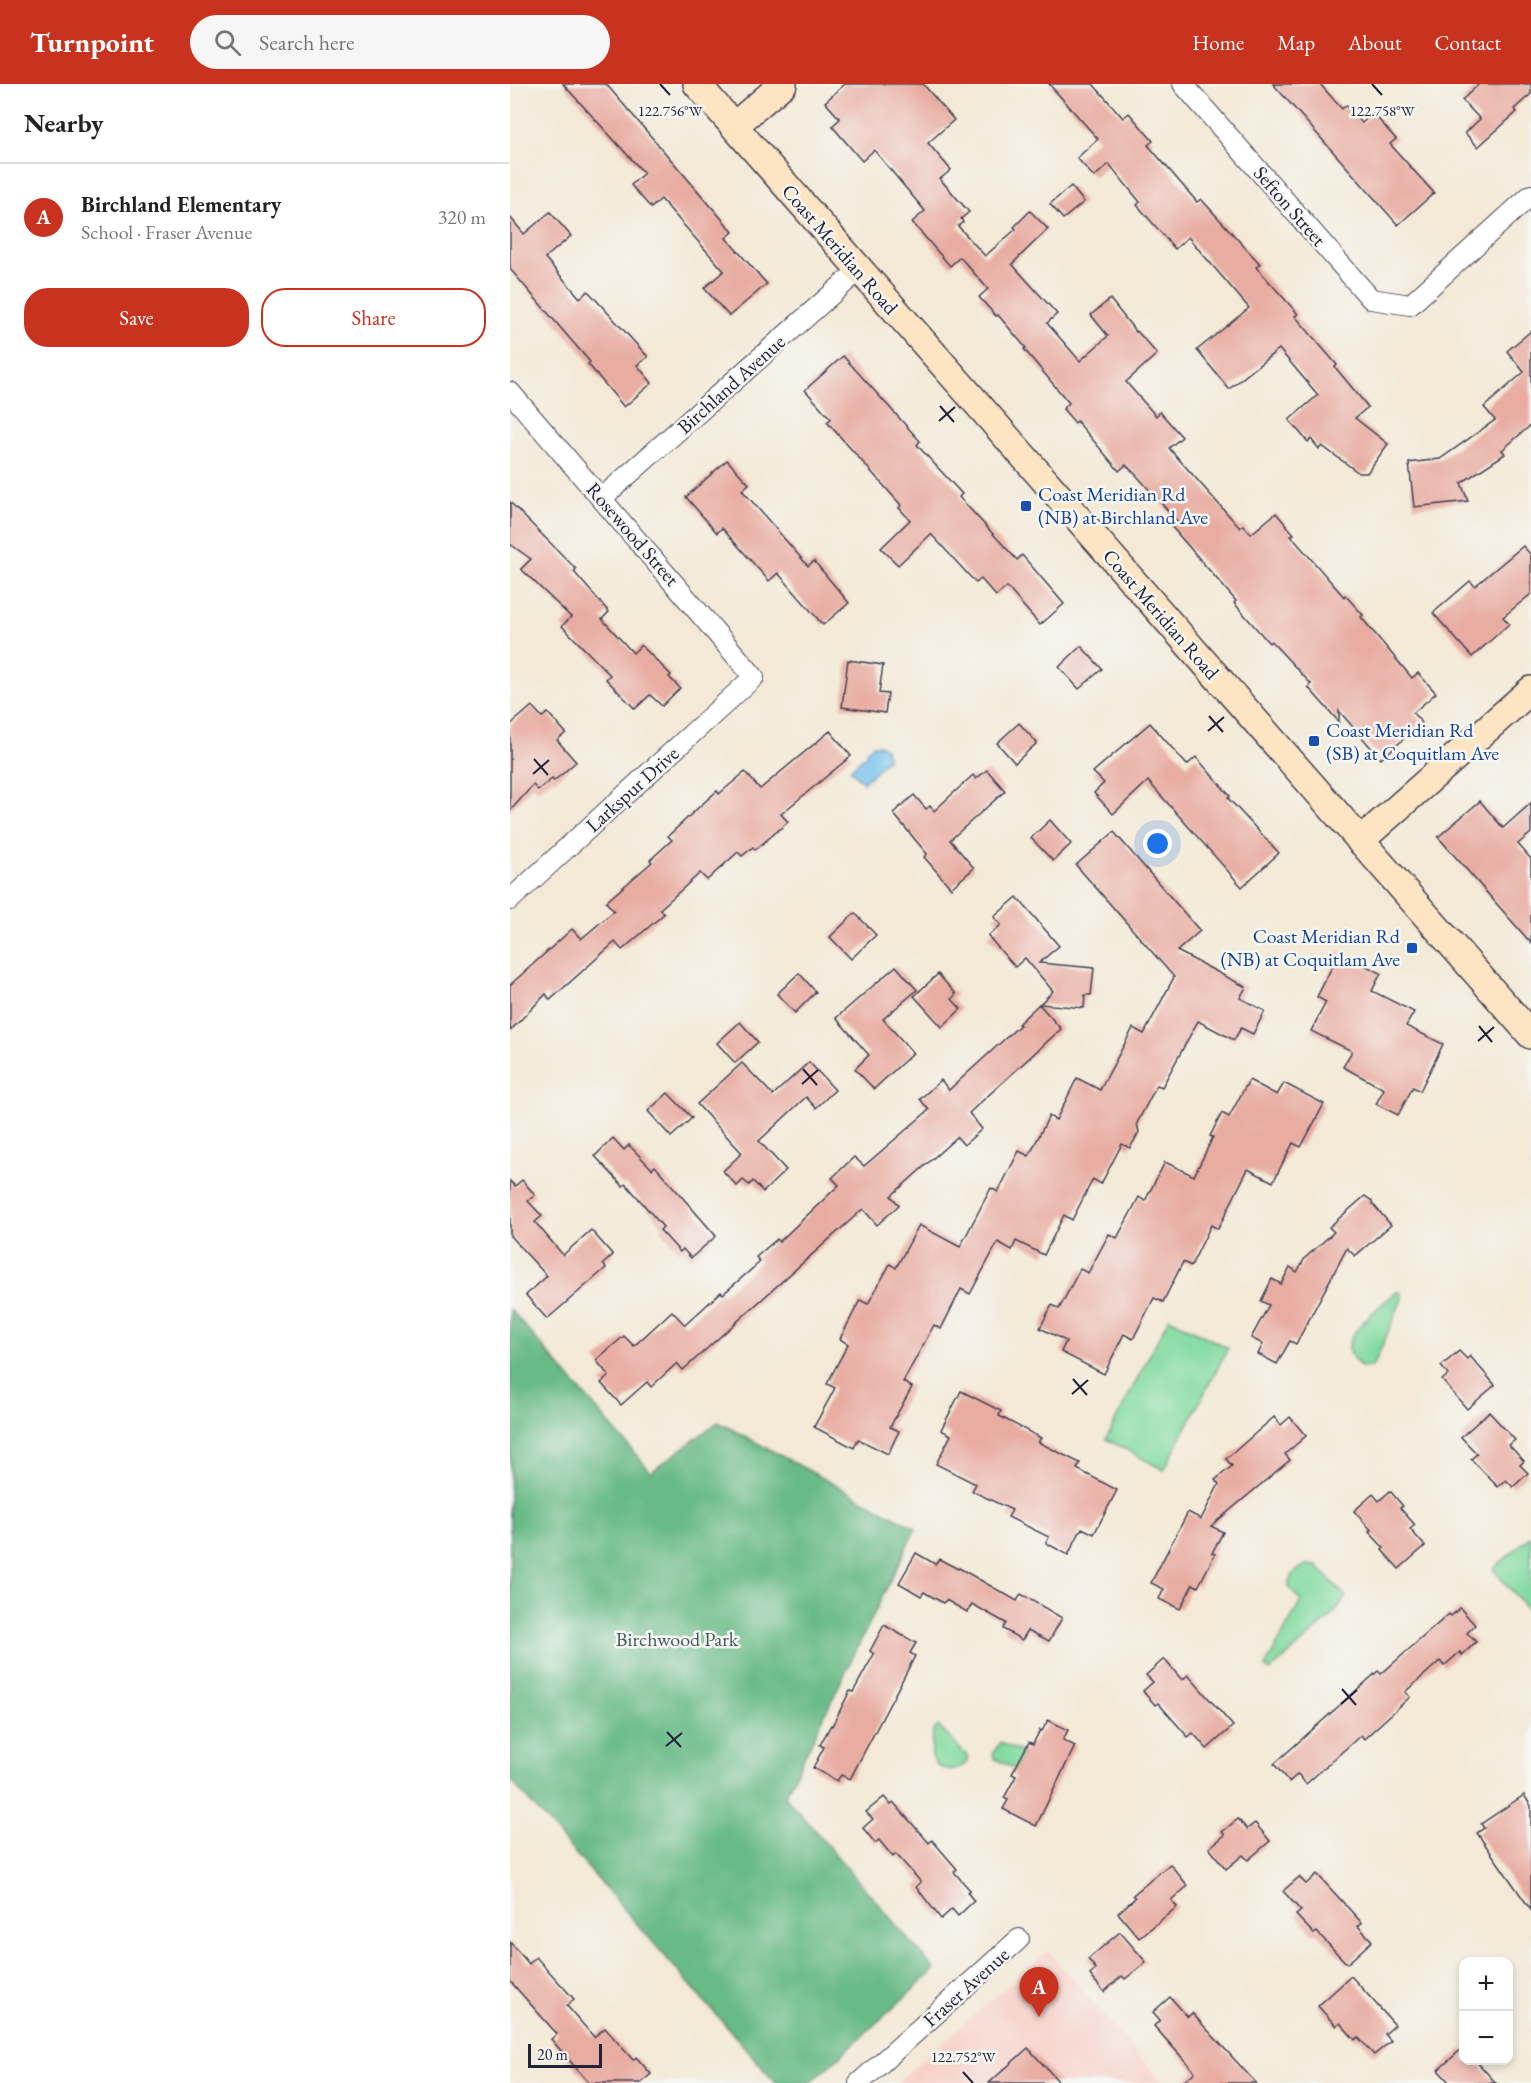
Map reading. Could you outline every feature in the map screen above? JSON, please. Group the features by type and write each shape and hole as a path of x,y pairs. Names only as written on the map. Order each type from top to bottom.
{"main road":[{"name":"Coast Meridian Road","path":"697,84 1531,1035"},
{"path":"734,126 783,84"},
{"path":"1360,841 1531,690"}],"street":[{"name":"Sefton Street","path":"1183,84 1371,299 1410,304 1531,195"},
{"name":"Birchland Avenue","path":"602,498 859,270"},
{"name":"Rosewood Street","path":"510,392 754,677"},
{"name":"Larkspur Drive","path":"510,900 754,677"},
{"name":"Fraser Avenue","path":"859,2083 1019,1939"}],"shaded area":[{"path":"1048,1951 1163,2083 896,2083"}],"green space":[{"path":"1398,1292 1402,1294 1402,1299 1375,1362 1371,1367 1362,1368 1351,1354 1350,1341 1367,1318"},
{"name":"Birchwood Park","path":"510,1309 651,1472 718,1422 916,1528 785,1796 935,1970 810,2083 776,2083 510,1779"},
{"path":"1169,1318 1228,1348 1164,1470 1106,1439"},
{"path":"1531,1536 1531,1614 1493,1569"},
{"path":"1306,1565 1317,1566 1346,1597 1332,1616 1270,1671 1265,1667 1301,1601 1289,1587 1290,1580 1296,1571"},
{"path":"938,1726 967,1756 967,1761 959,1768 949,1770 939,1766 932,1757 933,1734"},
{"path":"1000,1743 1023,1753 1015,1769 994,1758 993,1753"}],"water":[{"path":"873,745 885,748 888,758 863,783 850,769 866,755 867,750"}],"building":[{"path":"563,84 606,84 733,232 726,238 767,284 729,316 704,288 724,271 661,199 651,208 631,185 644,173"},
{"path":"845,84 923,84 954,120 928,143 951,170 940,179 969,212 961,219 963,222 958,226 985,256 1016,229 1014,227 1030,211 1048,229 1012,264 1057,314 1047,323 1080,361 1108,336 1091,315 1110,299 1157,354 1126,382 1156,416 1160,412 1182,437 1169,448 1240,528 1243,525 1251,534 1276,513 1294,534 1291,536 1344,597 1345,595 1363,615 1361,617 1412,678 1418,673 1436,693 1413,713 1422,723 1381,759 1339,711 1339,722 1308,687 1311,684 1271,641 1269,643 1234,603 1236,601 1171,526 1177,521 1137,476 1126,465 1119,471 1077,421 1075,423 1063,409 1069,403 998,315 996,316 979,297 988,289 960,257 950,266 912,222 925,211 874,150 862,161 832,126 840,119 825,102"},
{"path":"1049,84 1093,84 1123,118 1129,113 1153,141 1148,145 1197,202 1201,199 1260,264 1256,267 1298,314 1295,316 1337,365 1335,367 1368,407 1355,418 1388,444 1367,473 1359,473 1322,446 1319,449 1311,439 1308,442 1289,420 1318,395 1279,349 1229,389 1197,350 1249,308 1188,237 1175,249 1137,205 1140,202 1109,164 1094,177 1077,158 1098,139"},
{"path":"1273,84 1320,84 1342,109 1346,105 1362,123 1373,113 1396,139 1390,144 1434,193 1398,225"},
{"path":"1479,84 1531,84 1531,94 1514,109 1517,112 1478,147 1465,133 1480,119 1462,100"},
{"path":"1071,186 1084,202 1063,219 1050,204"},
{"path":"550,212 571,236 545,258 580,298 588,291 648,357 637,365 652,383 624,407 588,364 590,362 510,269 510,217 524,234"},
{"path":"1531,331 1531,425 1502,450 1505,454 1461,483 1468,501 1414,507 1409,463 1440,459 1495,420 1484,407 1524,372 1507,351"},
{"path":"843,356 920,441 917,445 962,494 959,497 1017,560 1022,555 1064,604 1040,625 1007,587 996,596 981,579 976,583 931,534 898,565 881,548 910,520 899,508 901,505 827,422 831,419 805,390"},
{"path":"727,460 749,484 742,490 808,566 814,561 849,603 823,625 778,573 769,581 722,528 717,533 686,497"},
{"path":"510,502 576,569 574,572 609,612 602,619 633,653 641,645 671,675 669,677 680,688 662,706 650,695 635,709 606,679 610,675 562,626 571,617 521,569 531,559 510,544"},
{"path":"1523,546 1531,555 1531,594 1503,617 1509,624 1472,657 1433,613 1470,581 1475,586"},
{"path":"1081,646 1102,669 1079,689 1059,667"},
{"path":"848,660 883,665 879,693 888,694 885,713 842,707"},
{"path":"532,706 542,717 548,713 566,733 557,740 576,762 554,781 552,779 538,790 533,785 510,811 510,725"},
{"path":"1019,723 1037,743 1015,763 997,743"},
{"path":"1150,723 1187,765 1196,757 1230,796 1228,798 1279,853 1242,887 1148,781 1113,814 1094,793 1104,783 1093,772"},
{"path":"830,731 851,756 781,814 788,822 755,850 753,847 742,856 738,852 707,880 700,873 660,909 664,914 622,950 615,942 550,1000 546,994 510,1031 510,985 572,929 581,939 614,911 606,902 652,862 650,860 672,840 668,836 717,791 719,794 745,772 760,789"},
{"path":"987,770 1005,791 950,840 974,868 951,888 924,857 927,854 893,813 914,795 926,809 930,806 934,811 973,775 976,779"},
{"path":"1480,801 1503,828 1531,803 1531,833 1518,844 1531,859 1531,943 1438,837"},
{"path":"1050,820 1071,844 1053,861 1031,838"},
{"path":"1114,832 1200,931 1177,951 1246,987 1240,998 1265,1011 1253,1034 1241,1028 1234,1040 1198,1021 1162,1087 1157,1085 1137,1123 1139,1132 1130,1148 1122,1144 1101,1184 1093,1179 1072,1220 1064,1215 1044,1255 1016,1241 1012,1250 998,1242 970,1294 961,1289 941,1329 934,1325 903,1382 912,1387 890,1427 899,1431 888,1454 858,1439 854,1448 814,1427 835,1388 827,1384 848,1344 840,1339 860,1300 868,1304 890,1264 896,1268 919,1225 960,1247 991,1188 998,1192 1019,1151 1029,1156 1049,1116 1056,1120 1077,1078 1100,1090 1133,1028 1144,1034 1174,977 1076,865"},
{"path":"1017,897 1059,946 1039,963 1094,968 1091,995 1085,995 1084,1008 1040,1004 1053,991 1025,958 1015,967 988,936 1001,925 994,917"},
{"path":"855,913 876,935 851,959 830,937"},
{"path":"1339,953 1381,973 1372,991 1414,1012 1406,1026 1443,1044 1420,1091 1413,1087 1398,1115 1376,1104 1384,1089 1343,1067 1352,1051 1311,1031 1326,1002 1317,997"},
{"path":"896,966 917,990 883,1019 913,1053 874,1089 855,1069 869,1055 836,1018"},
{"path":"799,973 816,992 795,1013 777,994"},
{"path":"938,974 956,994 952,999 961,1009 942,1027 914,996"},
{"path":"1039,1004 1061,1029 969,1113 982,1129 964,1145 957,1137 891,1196 899,1205 877,1225 863,1209 683,1370 677,1363 651,1387 647,1382 621,1405 601,1383 609,1376 596,1360 624,1336 634,1346 672,1311 685,1325 721,1292 723,1294 760,1262 756,1257 777,1239 779,1242 839,1185 832,1178 854,1157 864,1166 929,1110 920,1099 941,1080 949,1090 1020,1025 1018,1024"},
{"path":"740,1022 758,1042 735,1063 717,1043"},
{"path":"809,1062 835,1090 816,1108 806,1097 759,1141 786,1170 763,1192 753,1181 749,1185 743,1180 737,1186 723,1171 742,1153 697,1104 742,1063 773,1095"},
{"path":"1249,1080 1277,1095 1284,1083 1324,1104 1301,1147 1293,1143 1273,1182 1248,1169 1218,1229 1211,1225 1191,1266 1183,1262 1163,1302 1154,1298 1133,1339 1124,1334 1104,1374 1061,1352 1066,1341 1040,1328 1052,1305 1059,1309 1080,1269 1088,1273 1109,1234 1117,1238 1139,1197 1145,1201 1165,1162 1194,1176 1222,1113 1229,1117"},
{"path":"668,1093 692,1118 671,1137 648,1111"},
{"path":"613,1138 624,1150 629,1145 652,1169 655,1166 716,1236 691,1258 683,1249 680,1252 660,1230 663,1227 626,1184 623,1186 595,1156"},
{"path":"522,1180 535,1195 528,1201 542,1216 535,1222 563,1255 591,1230 613,1255 603,1264 606,1268 547,1319 526,1295 547,1276 510,1236 510,1181 515,1186"},
{"path":"1365,1196 1372,1201 1391,1225 1355,1256 1347,1248 1296,1344 1290,1341 1277,1364 1258,1354 1263,1344 1251,1338 1269,1305 1261,1301 1272,1279 1281,1284 1290,1267 1297,1272 1305,1258 1334,1232 1329,1227"},
{"path":"1459,1351 1467,1359 1470,1356 1495,1385 1467,1409 1442,1380 1448,1375 1441,1366"},
{"path":"961,1391 1001,1411 999,1416 1041,1438 1038,1442 1080,1463 1077,1469 1117,1490 1094,1534 1082,1528 1068,1555 1046,1543 1049,1537 1008,1517 1012,1510 972,1491 976,1484 936,1464 951,1435 941,1430"},
{"path":"1489,1412 1515,1440 1509,1445 1524,1461 1520,1465 1528,1473 1513,1487 1506,1480 1498,1487 1471,1459 1477,1454 1461,1437"},
{"path":"1274,1417 1281,1425 1290,1417 1306,1436 1285,1454 1290,1460 1211,1526 1223,1532 1212,1553 1215,1554 1198,1587 1193,1584 1180,1609 1159,1599 1164,1589 1151,1583 1188,1512 1201,1519 1219,1484 1215,1480 1232,1466 1226,1459"},
{"path":"1390,1491 1403,1506 1400,1508 1415,1525 1410,1529 1425,1546 1399,1569 1354,1511 1373,1494 1379,1501"},
{"path":"916,1553 935,1564 939,1559 959,1568 1017,1601 1021,1594 1062,1618 1049,1641 1028,1630 1022,1640 1003,1629 1006,1623 972,1604 967,1612 946,1600 943,1603 924,1592 921,1596 899,1583"},
{"path":"1460,1608 1475,1625 1467,1633 1476,1642 1462,1655 1460,1652 1444,1666 1440,1661 1405,1692 1410,1697 1364,1739 1361,1735 1306,1784 1298,1774 1289,1782 1274,1764 1378,1671 1381,1674 1449,1614 1451,1616"},
{"path":"884,1625 916,1643 910,1653 915,1656 850,1779 841,1775 837,1781 813,1768 824,1747 820,1745 874,1654 870,1651"},
{"path":"1164,1659 1182,1680 1188,1675 1233,1726 1207,1749 1193,1733 1188,1737 1158,1703 1155,1705 1143,1691 1153,1682 1146,1675"},
{"path":"1048,1720 1068,1730 1063,1740 1075,1746 1036,1826 1003,1809 1008,1800 1004,1798 1016,1776 1012,1774 1029,1742 1033,1744"},
{"path":"1524,1795 1531,1806 1531,1910 1477,1833 1484,1828 1481,1824"},
{"path":"884,1797 891,1805 894,1803 929,1843 932,1840 957,1869 954,1872 970,1890 967,1892 974,1901 958,1916 952,1909 941,1919 916,1887 921,1882 896,1854 893,1857 879,1840 875,1843 863,1828 873,1819 866,1812"},
{"path":"1238,1819 1247,1829 1255,1823 1270,1841 1248,1860 1243,1855 1226,1869 1209,1848 1225,1835 1222,1832"},
{"path":"1170,1864 1188,1886 1171,1900 1177,1907 1139,1938 1118,1913 1135,1898 1133,1895"},
{"path":"1317,1874 1362,1923 1358,1926 1372,1941 1347,1964 1317,1932 1314,1934 1296,1915 1301,1911 1283,1891 1299,1877 1306,1884"},
{"path":"1120,1932 1146,1962 1125,1979 1122,1976 1104,1992 1090,1975 1096,1969 1088,1959"},
{"path":"510,1942 529,1964 536,1957 574,1999 567,2006 594,2037 605,2028 633,2060 636,2057 651,2074 641,2083 589,2083 551,2039 557,2034 510,1981"},
{"path":"1351,1976 1395,2025 1385,2034 1391,2041 1374,2055 1358,2037 1355,2040 1340,2023 1336,2026 1318,2006"},
{"path":"1170,1997 1188,2017 1192,2013 1256,2083 1182,2083 1195,2072 1154,2026 1160,2020 1153,2012"},
{"path":"1028,2048 1060,2083 989,2083"},
{"path":"1459,2051 1459,2065 1480,2065 1496,2083 1450,2083 1438,2070"}],"place":[{"name":"Coast Meridian Rd (NB) at Birchland Ave","path":"1026,506"},
{"name":"Coast Meridian Rd (SB) at Coquitlam Ave","path":"1314,741"},
{"name":"Coast Meridian Rd (NB) at Coquitlam Ave","path":"1412,948"},
{"name":"Birchland Elementary","path":"1039,2017"}]}
